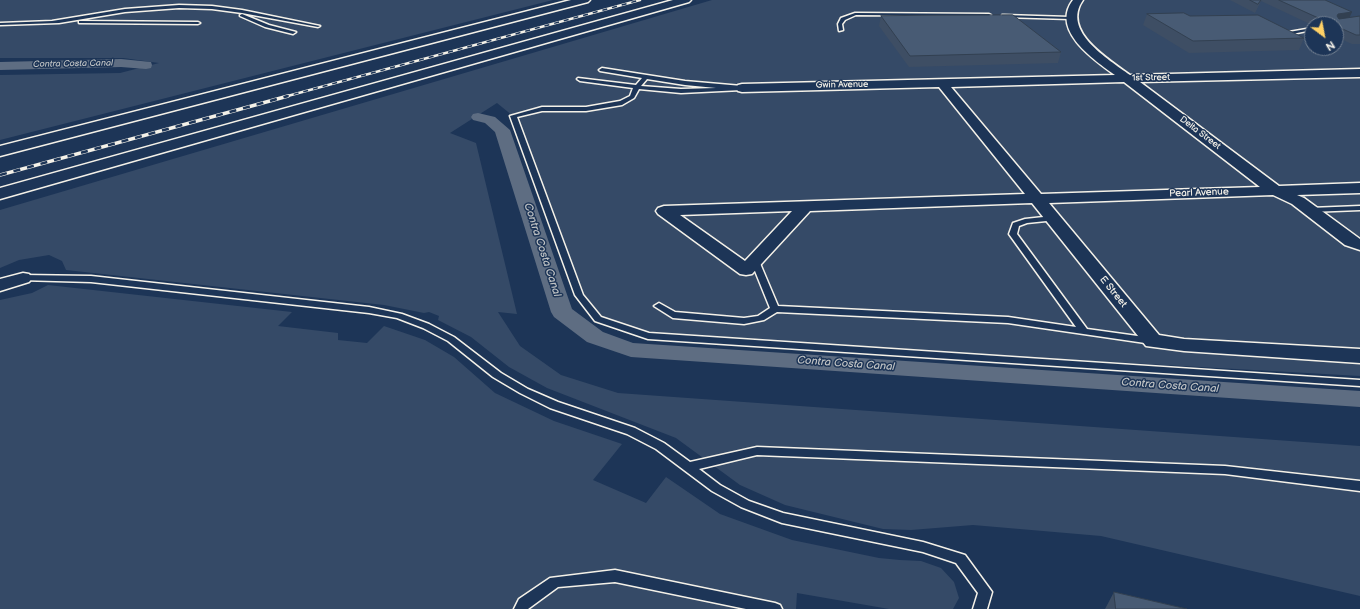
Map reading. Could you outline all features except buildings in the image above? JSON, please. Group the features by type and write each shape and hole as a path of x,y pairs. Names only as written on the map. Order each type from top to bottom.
{"highway":[{"path":"0,152 584,0"},
{"path":"0,194 685,0"}],"street":[{"path":"1070,18 1071,10 1078,0"},
{"name":"Delta Street","path":"1070,18 1076,34 1086,45 1127,78 1276,191 1298,201 1351,241 1360,245"},
{"name":"1st Street","path":"942,83 1360,72"},
{"name":"Gwin Avenue","path":"742,88 942,83"},
{"name":"E Street","path":"942,83 1153,341"},
{"name":"Pearl Avenue","path":"755,260 746,270 664,211 1360,188"},
{"path":"755,260 806,206"},
{"path":"0,285 23,278"},
{"path":"1153,341 1184,345 1360,356"}],"lane":[{"path":"53,22 155,7 196,7 230,10 318,26"},
{"path":"230,10 267,26 293,32"},
{"path":"840,30 840,24 843,19 855,14 993,16"},
{"path":"1001,16 1070,18"},
{"path":"0,24 53,22 198,23"},
{"path":"1292,32 1304,30"},
{"path":"602,70 691,84 742,88"},
{"path":"646,77 637,87 632,97 622,103 586,109 542,109 513,116 579,295 598,319 648,336 1360,383"},
{"path":"580,79 637,87 681,91 742,88"},
{"path":"1310,210 1360,208"},
{"path":"1053,218 1025,221 1016,225 1013,234 1084,331"},
{"path":"755,260 775,309"},
{"path":"23,278 91,279 369,310 399,316 426,326 451,339 497,375 524,391 554,404 631,431 660,446 716,488 746,504 782,518 923,547 960,559 985,592 980,609"},
{"path":"659,306 672,315 744,320 761,318 775,309 1008,320 1153,341"},
{"path":"688,467 757,451 1225,470 1360,486"},
{"path":"521,609 524,603 555,582 615,576 775,609"}],"shaded area":[{"path":"0,0 553,0 0,140 0,75 120,73 159,63 123,58 0,58"},
{"path":"712,0 1360,0 1360,376 648,336 598,319 579,295 513,116 497,103 450,133 476,143 517,314 498,312 520,346 561,375 618,393 1360,446 1360,596 1101,536 973,525 911,530 883,529 785,505 740,485 676,438 547,388 509,367 471,337 438,320 439,316 429,312 424,313 384,305 66,270 62,261 49,255 19,260 0,268 0,210"},
{"path":"48,285 292,312 278,326 338,333 338,340 367,343 384,326 425,340 454,357 495,393 554,421 622,444 593,480 646,503 666,477 720,514 792,540 879,558 921,561 941,568 954,582 959,598 953,609 889,609 797,593 796,609 0,609 0,300 32,293"}],"waterway":[{"name":"Contra Costa Canal","path":"0,66 121,63 146,65"},
{"name":"Contra Costa Canal","path":"478,117 490,120 502,130 562,312 595,337 631,350 1360,399"}],"railway":[{"path":"284,97 640,0"},
{"path":"0,175 288,96"}]}
